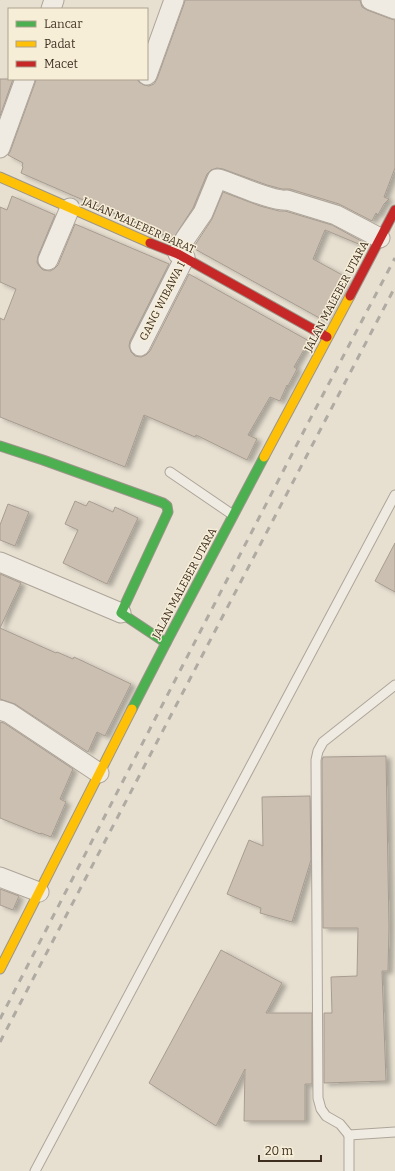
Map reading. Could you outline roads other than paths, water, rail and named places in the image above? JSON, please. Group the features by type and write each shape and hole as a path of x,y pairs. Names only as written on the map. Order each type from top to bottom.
{"street":[{"path":"148,72 174,0"},
{"path":"371,0 395,10"},
{"path":"0,148 25,80"},
{"name":"JALAN MALEBER BARAT","path":"0,177 143,240 181,255 327,337"},
{"name":"GANG WIBAWA I","path":"140,346 181,255 185,239 202,213 219,178 263,195 288,200 336,215 380,238"},
{"path":"48,260 70,208"},
{"name":"JALAN MALEBER UTARA","path":"0,969 99,773 233,515 395,210"},
{"path":"0,446 163,503 167,506 168,512 121,613"},
{"path":"0,562 121,613 166,644"},
{"path":"0,710 9,713 99,773"},
{"path":"0,877 39,892"}],"lane":[{"path":"170,472 233,515"},
{"path":"35,1171 395,495"},
{"path":"349,1171 349,1134 340,1124 326,1116 321,1109 318,1098 316,760 322,742 395,685"},
{"path":"349,1134 395,1132"}],"railway":[{"path":"0,1019 395,258"},
{"path":"0,1042 395,287"}]}
